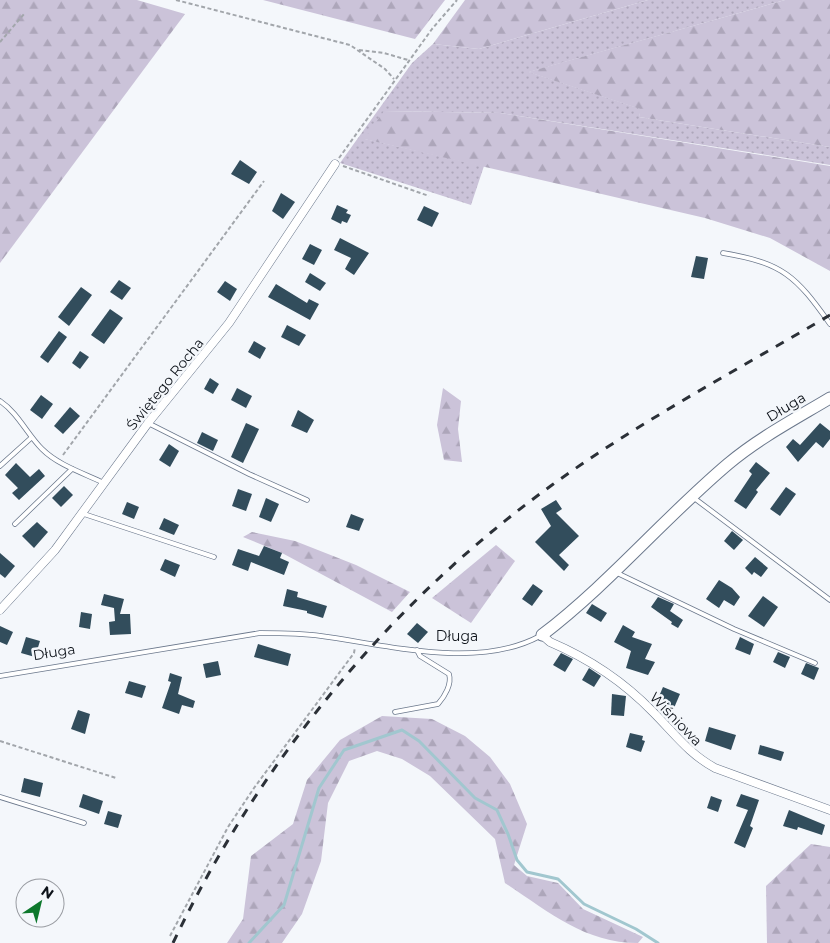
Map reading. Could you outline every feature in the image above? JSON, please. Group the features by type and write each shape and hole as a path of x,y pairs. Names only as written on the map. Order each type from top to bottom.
{"street":[{"name":"Świętego Rocha","path":"0,610 55,550 84,514 148,423 229,323 335,164"},
{"name":"Długa","path":"542,635 616,572 692,496 753,444 830,398"},
{"name":"Wiśniowa","path":"542,635 550,642 586,659 611,675 654,713 697,759 715,768 830,810"}],"lane":[{"path":"723,253 758,260 778,268 798,282 830,324"},
{"path":"0,401 16,415 31,438 58,461 104,483"},
{"path":"148,423 249,474 306,500"},
{"path":"0,466 31,438"},
{"path":"15,524 72,469"},
{"path":"692,496 830,600"},
{"path":"84,514 214,557"},
{"path":"616,572 734,629 815,663"},
{"name":"Długa","path":"0,676 242,634 301,634 417,650 453,652 500,650 520,646 542,635"},
{"path":"395,712 438,704 447,689 450,679 449,674 420,656 417,650"},
{"path":"0,797 84,824"}],"path":[{"path":"176,0 350,45 384,69 395,80"},
{"path":"429,196 335,164 409,60 457,0"},
{"path":"0,42 24,14"},
{"path":"357,50 384,53 409,60"},
{"path":"58,461 264,181"},
{"path":"170,936 228,827 291,735 354,653 356,641"},
{"path":"0,741 116,778"}],"green space":[{"path":"0,0 137,0 185,14 0,263"},
{"path":"263,0 445,0 415,39"},
{"path":"465,0 648,0 479,49 433,44"},
{"path":"648,0 785,0 529,72 641,109 639,117 830,147 830,165 500,113 385,111 365,139 484,166 471,205 340,163 412,63 433,44 479,49"},
{"path":"785,0 830,0 830,147 639,117 640,109 528,72"},
{"path":"384,111 500,113 830,166 830,271 770,238 705,218 364,139"},
{"path":"443,388 461,401 458,429 462,462 444,460 437,425"},
{"path":"252,532 295,541 356,565 410,592 392,612 282,553 243,537"},
{"path":"496,545 515,561 471,623 432,598"},
{"path":"382,716 432,719 465,736 490,757 510,784 527,824 514,865 527,876 558,883 583,909 643,937 638,943 600,938 567,924 505,883 495,839 430,776 402,759 377,751 349,761 328,803 321,861 302,914 282,943 227,943 243,919 251,856 293,824 307,780 340,740"},
{"path":"811,844 830,847 830,943 767,943 766,886"}],"building":[{"path":"240,160 257,172 249,184 231,174"},
{"path":"281,193 295,202 283,219 272,211"},
{"path":"337,205 348,210 346,213 351,215 347,223 342,221 341,224 331,219"},
{"path":"424,206 439,213 432,227 417,220"},
{"path":"340,238 369,253 354,275 345,269 351,258 334,250"},
{"path":"310,244 322,250 314,265 302,259"},
{"path":"696,256 708,258 704,279 691,277"},
{"path":"310,273 326,283 320,291 305,282"},
{"path":"119,280 131,288 122,300 110,292"},
{"path":"225,281 237,289 230,301 217,292"},
{"path":"276,284 307,303 309,299 319,304 310,320 268,297"},
{"path":"81,287 92,295 69,326 58,317"},
{"path":"110,309 123,318 104,344 91,335"},
{"path":"287,325 306,335 299,346 281,337"},
{"path":"59,331 67,337 48,363 40,357"},
{"path":"254,341 266,348 260,359 248,352"},
{"path":"80,351 89,357 80,369 72,363"},
{"path":"210,378 219,384 213,394 204,389"},
{"path":"237,388 252,396 246,408 231,400"},
{"path":"41,395 53,404 42,419 30,410"},
{"path":"70,407 80,416 63,434 54,426"},
{"path":"298,410 314,420 307,433 291,426"},
{"path":"246,423 259,429 243,463 231,457"},
{"path":"820,423 830,431 830,439 823,448 816,442 798,462 786,447 793,439 800,445"},
{"path":"202,432 218,440 213,451 197,443"},
{"path":"169,444 179,451 170,467 159,460"},
{"path":"756,462 770,473 756,490 758,492 746,509 734,501 752,474 749,471"},
{"path":"16,463 30,477 39,469 45,476 19,500 12,493 18,488 5,475"},
{"path":"64,486 73,495 61,507 52,498"},
{"path":"786,487 796,494 780,516 770,509"},
{"path":"238,489 252,494 246,511 232,506"},
{"path":"266,498 279,504 271,522 259,517"},
{"path":"556,500 562,509 556,513 579,536 559,555 569,565 564,571 535,542 551,526 541,509"},
{"path":"127,502 139,507 134,519 122,514"},
{"path":"351,514 364,519 359,531 346,527"},
{"path":"164,518 179,525 174,535 159,529"},
{"path":"37,522 48,532 34,548 22,536"},
{"path":"732,531 743,540 734,550 724,541"},
{"path":"264,546 282,553 280,558 289,562 284,575 251,562 248,571 232,565 238,549 259,556"},
{"path":"0,553 15,566 5,578 0,574"},
{"path":"755,557 768,568 761,577 754,572 752,575 745,568"},
{"path":"165,559 180,565 175,577 160,570"},
{"path":"719,580 732,588 740,597 734,606 724,600 719,608 706,599"},
{"path":"533,584 543,591 532,606 522,599"},
{"path":"287,589 298,592 297,597 327,606 323,618 307,613 307,611 283,606"},
{"path":"104,594 124,599 120,614 130,614 131,634 110,635 109,622 115,621 114,608 101,605"},
{"path":"763,596 778,607 764,627 748,616"},
{"path":"658,597 674,604 670,611 683,620 678,628 651,607"},
{"path":"592,604 607,613 601,622 586,613"},
{"path":"81,612 92,614 90,629 79,627"},
{"path":"417,623 428,632 418,643 407,634"},
{"path":"623,625 635,632 632,637 652,644 645,659 655,662 648,675 626,668 631,651 614,642"},
{"path":"0,626 13,632 7,645 0,642"},
{"path":"26,637 40,641 35,657 21,653"},
{"path":"740,637 754,644 750,655 735,649"},
{"path":"258,644 291,654 288,666 254,657"},
{"path":"778,652 790,657 785,668 773,662"},
{"path":"561,653 573,659 565,672 553,665"},
{"path":"218,661 221,675 206,678 203,664"},
{"path":"806,663 819,668 814,680 801,674"},
{"path":"589,668 601,676 594,687 582,680"},
{"path":"170,673 182,677 178,694 195,701 193,708 182,705 179,714 162,708 171,682 168,681"},
{"path":"129,681 146,686 142,698 125,693"},
{"path":"663,687 680,694 674,708 657,701"},
{"path":"612,694 626,696 624,716 611,715"},
{"path":"78,710 90,714 85,734 71,729"},
{"path":"709,727 736,735 731,750 705,741"},
{"path":"630,733 643,736 642,740 645,741 641,752 626,747"},
{"path":"760,745 784,752 781,761 758,754"},
{"path":"24,778 43,783 40,797 21,792"},
{"path":"83,794 103,801 99,814 79,807"},
{"path":"741,794 759,800 750,826 753,828 745,848 734,843 748,810 736,806"},
{"path":"711,796 722,800 718,812 707,808"},
{"path":"789,810 825,825 822,835 798,827 797,830 783,826"},
{"path":"108,811 122,815 118,828 104,824"}],"waterway":[{"path":"249,943 284,905 319,788 344,750 402,730 419,741 475,798 497,810 517,860 527,872 558,879 584,904 636,929 658,943"}],"railway":[{"path":"173,943 207,876 246,812 288,750 334,690 383,634 436,581 492,531 585,462 654,418 830,315"}]}
